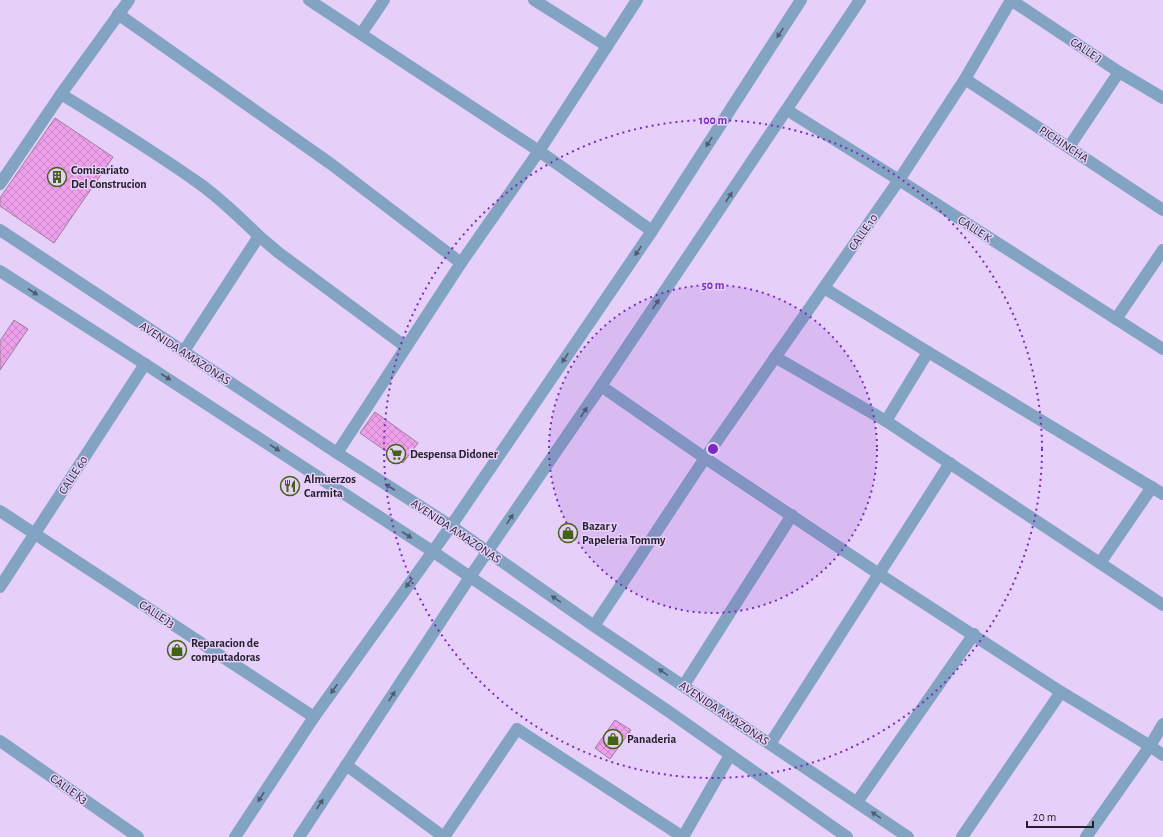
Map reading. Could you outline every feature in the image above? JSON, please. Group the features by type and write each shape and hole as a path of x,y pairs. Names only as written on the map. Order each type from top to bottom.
{"street":[{"path":"0,184 61,94 129,0"},
{"path":"309,0 539,151 652,231"},
{"path":"361,34 384,0"},
{"path":"534,0 608,46"},
{"path":"337,453 461,263 539,151 637,0"},
{"path":"235,837 314,716 451,526 652,231 801,0"},
{"path":"299,837 470,577 601,386 860,0"},
{"name":"CALLE J","path":"1011,0 1119,72 1163,98"},
{"name":"CALLE 10","path":"594,626 705,458 899,180 965,79 1011,0"},
{"path":"118,14 331,164 461,263"},
{"path":"1069,147 1119,72"},
{"name":"PICHINCHA","path":"965,79 1163,210"},
{"path":"61,94 118,129 200,184 279,253 406,347"},
{"name":"CALLE K","path":"787,110 1163,349"},
{"name":"AVENIDA AMAZONAS","path":"0,230 337,453 451,526 594,626 684,685 908,837"},
{"path":"184,351 259,236"},
{"path":"1116,319 1163,250"},
{"path":"0,271 146,364 432,551 847,837"},
{"path":"824,288 1163,494"},
{"path":"886,421 928,352"},
{"path":"775,357 886,421 1163,605"},
{"name":"CALLE 60","path":"0,587 146,364"},
{"path":"601,386 705,458 879,574 974,634 1061,692 1163,755"},
{"path":"770,744 950,463"},
{"path":"1100,563 1152,487"},
{"name":"CALLE J3","path":"0,511 314,716"},
{"path":"684,685 792,515"},
{"path":"857,802 974,634"},
{"path":"962,837 1061,692"},
{"path":"1086,837 1150,746 1163,724"},
{"path":"346,765 444,837 517,728 683,837 730,755"},
{"name":"CALLE K3","path":"0,741 138,837"}],"building":[{"name":"Comisariato Del Construcion","path":"55,118 113,157 54,243 0,206 0,198"},
{"path":"14,320 28,329 0,370 0,341"},
{"path":"375,412 418,443 403,463 360,433"},
{"name":"Panaderia","path":"615,720 631,730 610,759 595,748"}],"place":[{"name":"Comisariato Del Construcion","path":"57,177"},
{"name":"Despensa Didoner","path":"396,454"},
{"name":"Almuerzos Carmita","path":"290,486"},
{"name":"Bazar y Papeleria Tommy","path":"568,533"},
{"name":"Reparacion de computadoras","path":"177,650"},
{"name":"Panaderia","path":"613,739"}]}
